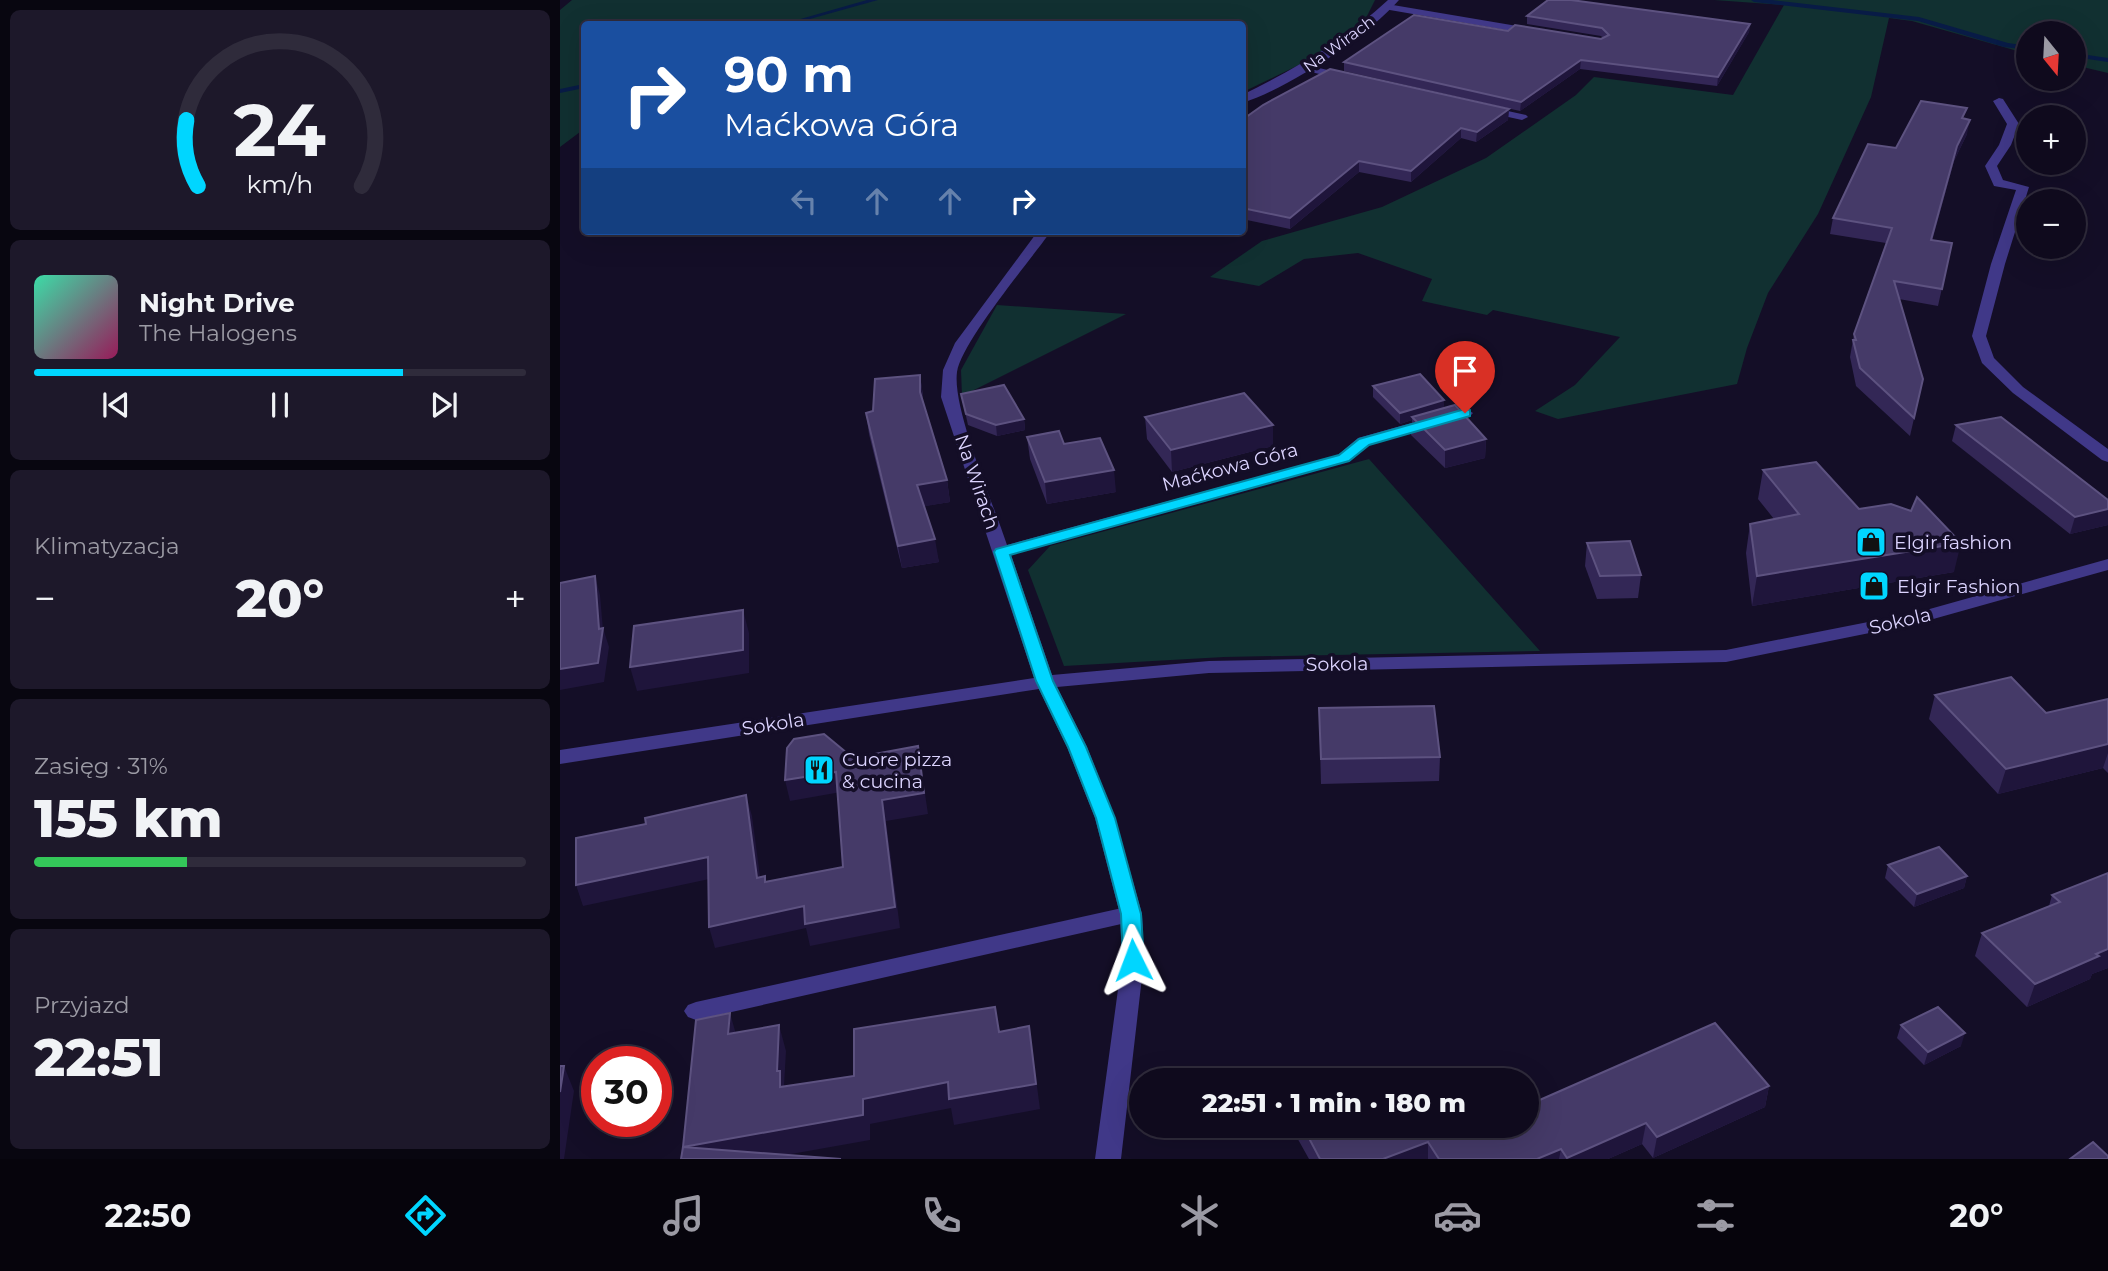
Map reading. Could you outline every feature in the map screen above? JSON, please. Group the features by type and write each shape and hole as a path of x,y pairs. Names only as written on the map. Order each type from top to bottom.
{"street":[{"path":"1390,4 1548,34"},
{"name":"Na Wirach","path":"1246,98 1307,68 1369,25 1390,4"},
{"path":"1307,68 1361,80"},
{"path":"1999,101 2013,124 2005,145 1991,166 1993,174 1998,183 2023,187 1998,264 1979,336 1987,360 2018,390 2108,457"},
{"path":"1468,105 1522,117"},
{"name":"Na Wirach","path":"1042,235 961,343 950,370 948,397 1045,681 1077,747 1105,818 1131,914 1133,960 1108,1159"},
{"name":"Maćkowa Góra","path":"1002,552 1344,458 1364,442 1465,413"},
{"name":"Sokola","path":"560,757 1045,681 1209,667 1726,656 1796,645 2020,593 2108,564"},
{"path":"696,1011 1131,914"}],"green space":[{"path":"572,0 1375,0 1363,24 1309,60 1246,91 1246,21 581,21 581,131 560,147 560,10"},
{"path":"1714,0 2108,0 2108,73 2086,68 2086,21 2016,21 2016,51 1912,21 1889,18 1871,97 1818,214 1768,293 1747,348 1737,384 1558,419 1535,411 1575,385 1620,337 1493,310 1487,315 1422,301 1432,279 1358,253 1304,259 1259,286 1210,277 1262,241 1382,207 1486,158 1576,95 1594,77 1733,95 1784,5"},
{"path":"997,305 1126,314 962,396 961,370"},
{"path":"1369,459 1540,651 1224,657 1064,666 1028,570 1050,546"}],"building":[{"path":"1548,0 1571,0 1750,24 1718,77 1581,60 1521,102 1344,62 1414,15 1508,31 1515,25 1601,39 1609,35 1602,28 1527,16"},
{"path":"1330,69 1509,109 1477,132 1461,128 1411,171 1359,161 1290,218 1246,209 1246,117"},
{"path":"1921,101 1967,108 1962,118 1970,120 1957,146 1931,240 1952,243 1942,289 1894,281 1923,379 1914,418 1860,368 1853,340 1856,340 1854,334 1892,228 1833,218 1868,144 1896,148"},
{"path":"1420,374 1444,400 1400,413 1373,386"},
{"path":"920,375 920,392 947,480 917,485 935,539 898,546 866,413 873,411 875,379"},
{"path":"1004,385 1024,419 996,425 966,414 961,394"},
{"path":"1244,393 1273,425 1171,450 1145,417"},
{"path":"1455,405 1486,439 1445,450 1412,417"},
{"path":"2001,417 2108,500 2108,509 2075,517 1956,425"},
{"path":"1059,431 1064,444 1100,438 1114,470 1045,482 1027,437"},
{"path":"1816,462 1859,509 1891,504 1911,511 1917,497 1961,543 1757,576 1750,524 1799,514 1763,470"},
{"path":"1630,541 1641,575 1600,576 1587,543"},
{"path":"595,576 599,629 603,628 598,663 560,669 560,583"},
{"path":"743,610 743,650 630,667 634,626"},
{"path":"2011,677 2046,713 2108,699 2108,744 2006,769 1935,695"},
{"path":"1434,706 1440,757 1321,759 1319,708"},
{"path":"824,734 853,758 918,746 924,793 882,800 895,907 805,924 804,906 709,927 708,857 576,885 576,838 646,824 645,818 746,795 757,878 765,876 765,882 843,867 836,772 785,780 787,748 794,739"},
{"path":"1939,847 1967,876 1917,894 1888,865"},
{"path":"2108,873 2108,949 2096,954 2099,956 2035,984 1982,933 2060,902 2052,895"},
{"path":"995,1007 999,1032 1029,1026 1036,1084 949,1099 948,1082 863,1099 863,1115 683,1147 696,1020 730,1013 728,1034 779,1025 777,1071 780,1071 780,1087 854,1076 854,1029"},
{"path":"1938,1007 1965,1033 1928,1052 1901,1025"},
{"path":"1715,1023 1769,1086 1657,1137 1646,1123 1567,1158 1561,1149 1537,1159 1439,1159 1428,1142 1383,1159 1320,1159 1309,1138 1539,1138 1539,1100"},
{"path":"560,1066 564,1066 560,1092"},
{"path":"2093,1142 2108,1159 2070,1159"},
{"path":"683,1147 841,1159 681,1159"}],"waterway":[{"path":"797,21 875,0"},
{"path":"1754,0 1919,19 2016,46"},
{"path":"2086,57 2108,60"},
{"path":"560,91 581,87"}],"place":[{"name":"Elgir fashion","path":"1871,542"},
{"name":"Elgir Fashion","path":"1874,586"},
{"name":"Cuore pizza & cucina","path":"819,770"}],"route":[{"path":"1133,960 1131,914 1122,870 1077,747 1045,681 1002,552 1344,458 1364,442 1465,413"}]}
